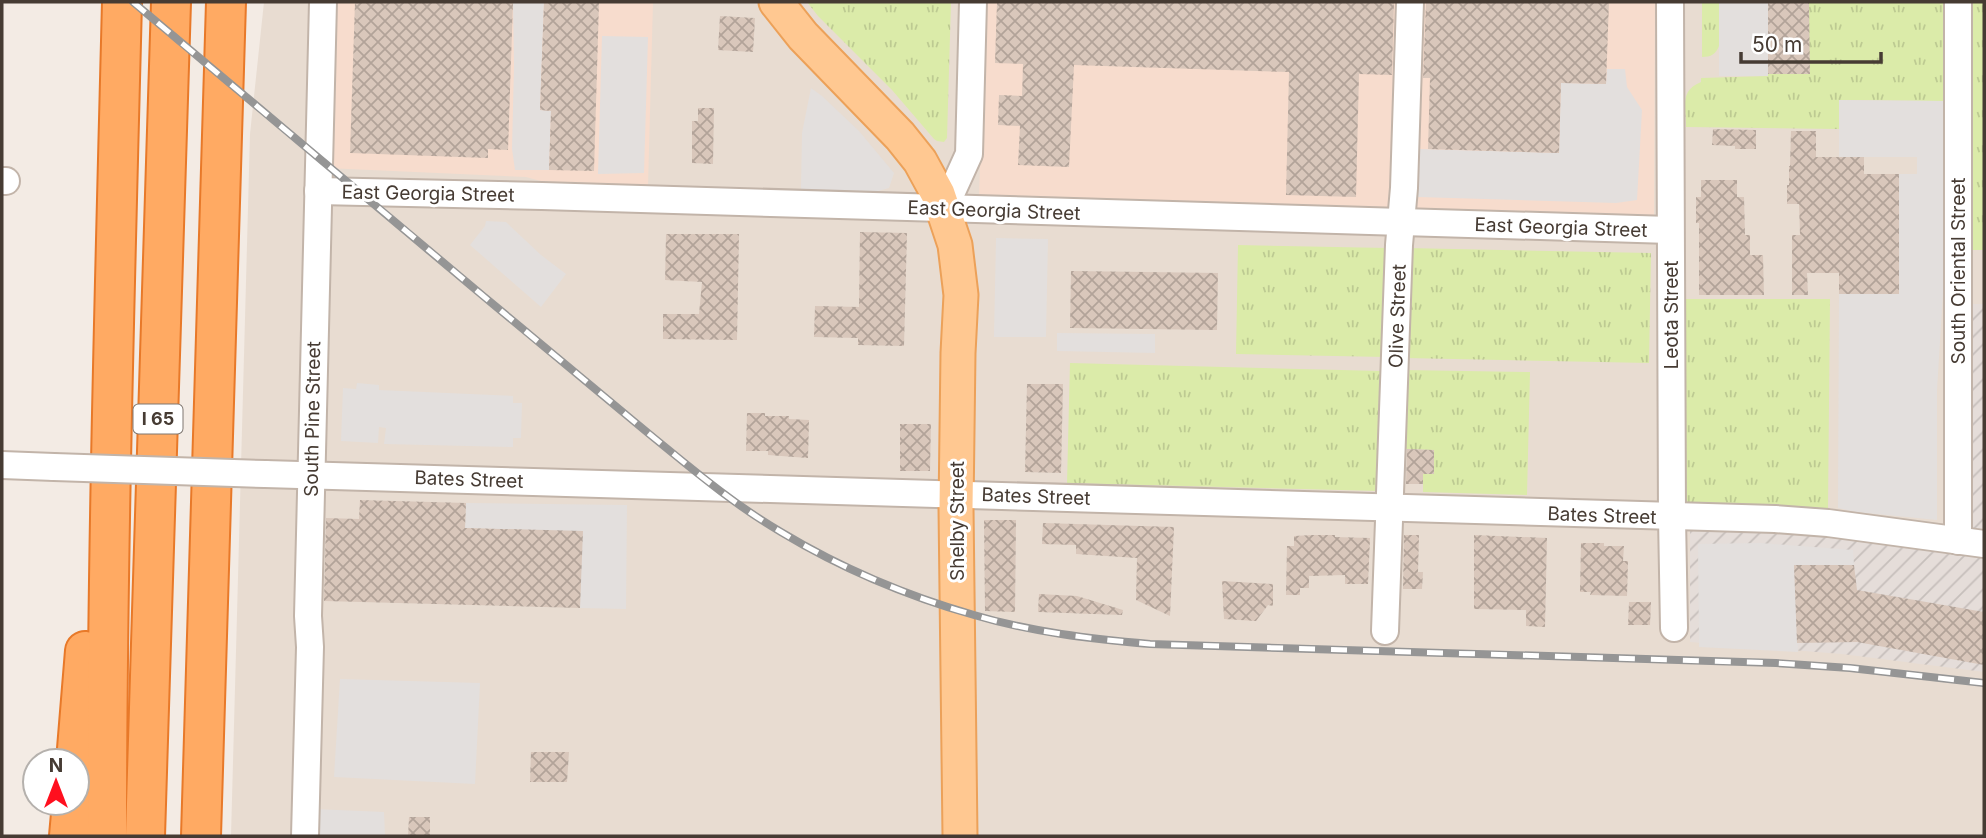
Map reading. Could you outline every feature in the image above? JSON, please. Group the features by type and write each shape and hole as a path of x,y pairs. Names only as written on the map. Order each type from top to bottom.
{"highway":[{"path":"107,836 112,346 122,2"},
{"name":"I 65","path":"145,836 171,2"},
{"path":"201,836 226,2"},
{"path":"222,183 249,2"},
{"path":"77,747 88,586 112,346"},
{"path":"68,836 70,817"}],"main road":[{"name":"Shelby Street","path":"776,2 803,36 900,135 920,161 944,209 955,245 961,295 956,494 960,836"}],"street":[{"name":"South Pine Street","path":"305,836 323,2"},
{"path":"944,209 969,154 973,2"},
{"name":"Olive Street","path":"1385,631 1401,222 1405,188 1410,2"},
{"name":"Leota Street","path":"1670,2 1674,628"},
{"name":"South Oriental Street","path":"1958,2 1958,541"},
{"name":"East Georgia Street","path":"318,191 542,195 1670,230"},
{"name":"Bates Street","path":"2,465 1807,521 1984,544"}],"shaded area":[{"path":"264,2 1984,2 1984,836 231,836 250,134"},
{"path":"331,2 653,2 648,186 548,183 526,177 326,168"},
{"path":"513,2 544,2 540,110 551,111 549,170 515,170 512,149"},
{"path":"985,2 1398,2 1391,211 979,199"},
{"path":"1417,2 1655,2 1654,217 1412,209"},
{"path":"1719,2 1768,2 1768,76 1719,76"},
{"path":"602,36 648,37 644,173 598,174"},
{"path":"1607,69 1625,69 1627,87 1642,110 1637,200 1616,203 1418,197 1417,149 1559,153 1561,83 1606,84"},
{"path":"811,88 859,131 894,173 889,188 875,192 801,189 802,133"},
{"path":"1839,100 1944,101 1943,293 1937,390 1937,520 1838,508 1839,294 1899,294 1899,174 1917,174 1917,157 1839,157"},
{"path":"486,221 506,222 566,274 541,307 470,245"},
{"path":"996,238 1048,239 1046,337 994,337"},
{"path":"1971,304 1984,304 1984,531 1967,528"},
{"path":"1057,333 1155,334 1155,353 1057,351"},
{"path":"357,383 379,385 379,390 513,396 513,403 522,403 521,438 513,438 513,447 384,444 386,428 379,427 378,443 341,441 343,388 356,389"},
{"path":"466,503 627,505 626,609 580,608 582,532 465,528"},
{"path":"1690,529 1813,534 1984,556 1984,672 1842,654 1690,642"},
{"path":"1760,543 1853,550 1854,565 1794,565 1798,652 1699,647 1698,544"},
{"path":"340,679 480,683 475,784 334,777"},
{"path":"314,809 384,812 385,836 312,836"}],"green space":[{"path":"807,2 951,2 947,138 944,142 934,139 892,90"},
{"path":"1702,2 1719,2 1719,46 1713,54 1702,57"},
{"path":"1809,2 1944,2 1944,101 1839,100 1839,129 1686,127 1685,100 1689,90 1701,82 1701,78 1809,74"},
{"path":"1971,2 1984,2 1984,250 1973,250"},
{"path":"1238,245 1388,248 1386,357 1236,354"},
{"path":"1406,248 1651,253 1649,363 1404,358"},
{"path":"1685,299 1830,299 1828,510 1786,506 1691,505 1686,502"},
{"path":"1070,363 1382,371 1379,491 1067,483"},
{"path":"1404,370 1530,372 1527,495 1423,492 1423,474 1434,474 1434,450 1402,449"}],"building":[{"path":"355,2 513,2 508,150 488,149 488,158 350,153"},
{"path":"544,2 599,2 594,171 549,170 551,111 540,110"},
{"path":"997,2 1394,2 1392,75 1359,74 1356,197 1286,195 1289,72 1074,65 1069,167 1018,165 1020,126 998,125 999,95 1022,96 1023,64 995,63"},
{"path":"1426,2 1609,2 1606,84 1561,83 1559,153 1428,149 1430,78 1423,78"},
{"path":"1768,2 1809,2 1810,74 1768,74"},
{"path":"720,16 755,18 753,52 718,50"},
{"path":"698,108 714,108 713,164 692,163 692,121 698,121"},
{"path":"1713,129 1756,130 1756,149 1712,145"},
{"path":"1791,131 1816,131 1816,157 1864,157 1864,174 1899,174 1899,294 1839,294 1839,273 1807,273 1808,295 1792,295 1792,235 1800,235 1799,204 1787,204"},
{"path":"1701,180 1737,180 1737,197 1744,197 1745,235 1750,235 1750,255 1763,255 1764,295 1699,295 1699,223 1696,223 1696,197 1701,197"},
{"path":"860,232 907,233 904,346 858,345 858,338 814,337 815,306 859,307"},
{"path":"666,234 739,234 737,340 663,339 663,314 699,314 702,282 665,280"},
{"path":"1071,271 1218,273 1217,330 1070,328"},
{"path":"1027,384 1063,384 1061,473 1025,472"},
{"path":"747,413 809,420 808,458 768,455 768,451 746,451"},
{"path":"900,424 931,424 930,471 900,471"},
{"path":"1407,449 1434,450 1434,474 1423,474 1423,484 1406,484"},
{"path":"360,500 466,503 465,528 583,531 580,608 324,601 326,518 359,519"},
{"path":"984,520 1016,520 1015,612 985,611"},
{"path":"1043,523 1174,527 1170,616 1136,600 1137,558 1076,554 1076,545 1042,544"},
{"path":"1404,535 1419,535 1418,572 1423,572 1422,589 1403,589"},
{"path":"1474,535 1547,538 1545,627 1526,626 1526,610 1474,609"},
{"path":"1294,536 1370,538 1368,584 1345,584 1345,575 1309,576 1309,588 1300,588 1300,595 1286,595 1287,546 1294,546"},
{"path":"1581,543 1624,546 1623,561 1628,561 1627,596 1590,595 1591,592 1580,592"},
{"path":"1794,565 1854,565 1857,590 1984,612 1984,665 1857,642 1797,643"},
{"path":"1222,581 1273,584 1273,606 1268,605 1256,621 1224,619"},
{"path":"1039,594 1077,596 1123,610 1122,615 1038,612"},
{"path":"1629,602 1651,602 1650,625 1628,625"},
{"path":"531,752 569,752 567,782 530,782"},
{"path":"409,817 430,817 430,836 408,836"}],"railway":[{"path":"133,2 648,433 746,510 804,545 851,569 924,599 1017,626 1150,644 1776,663 1850,668 1984,683"}]}
